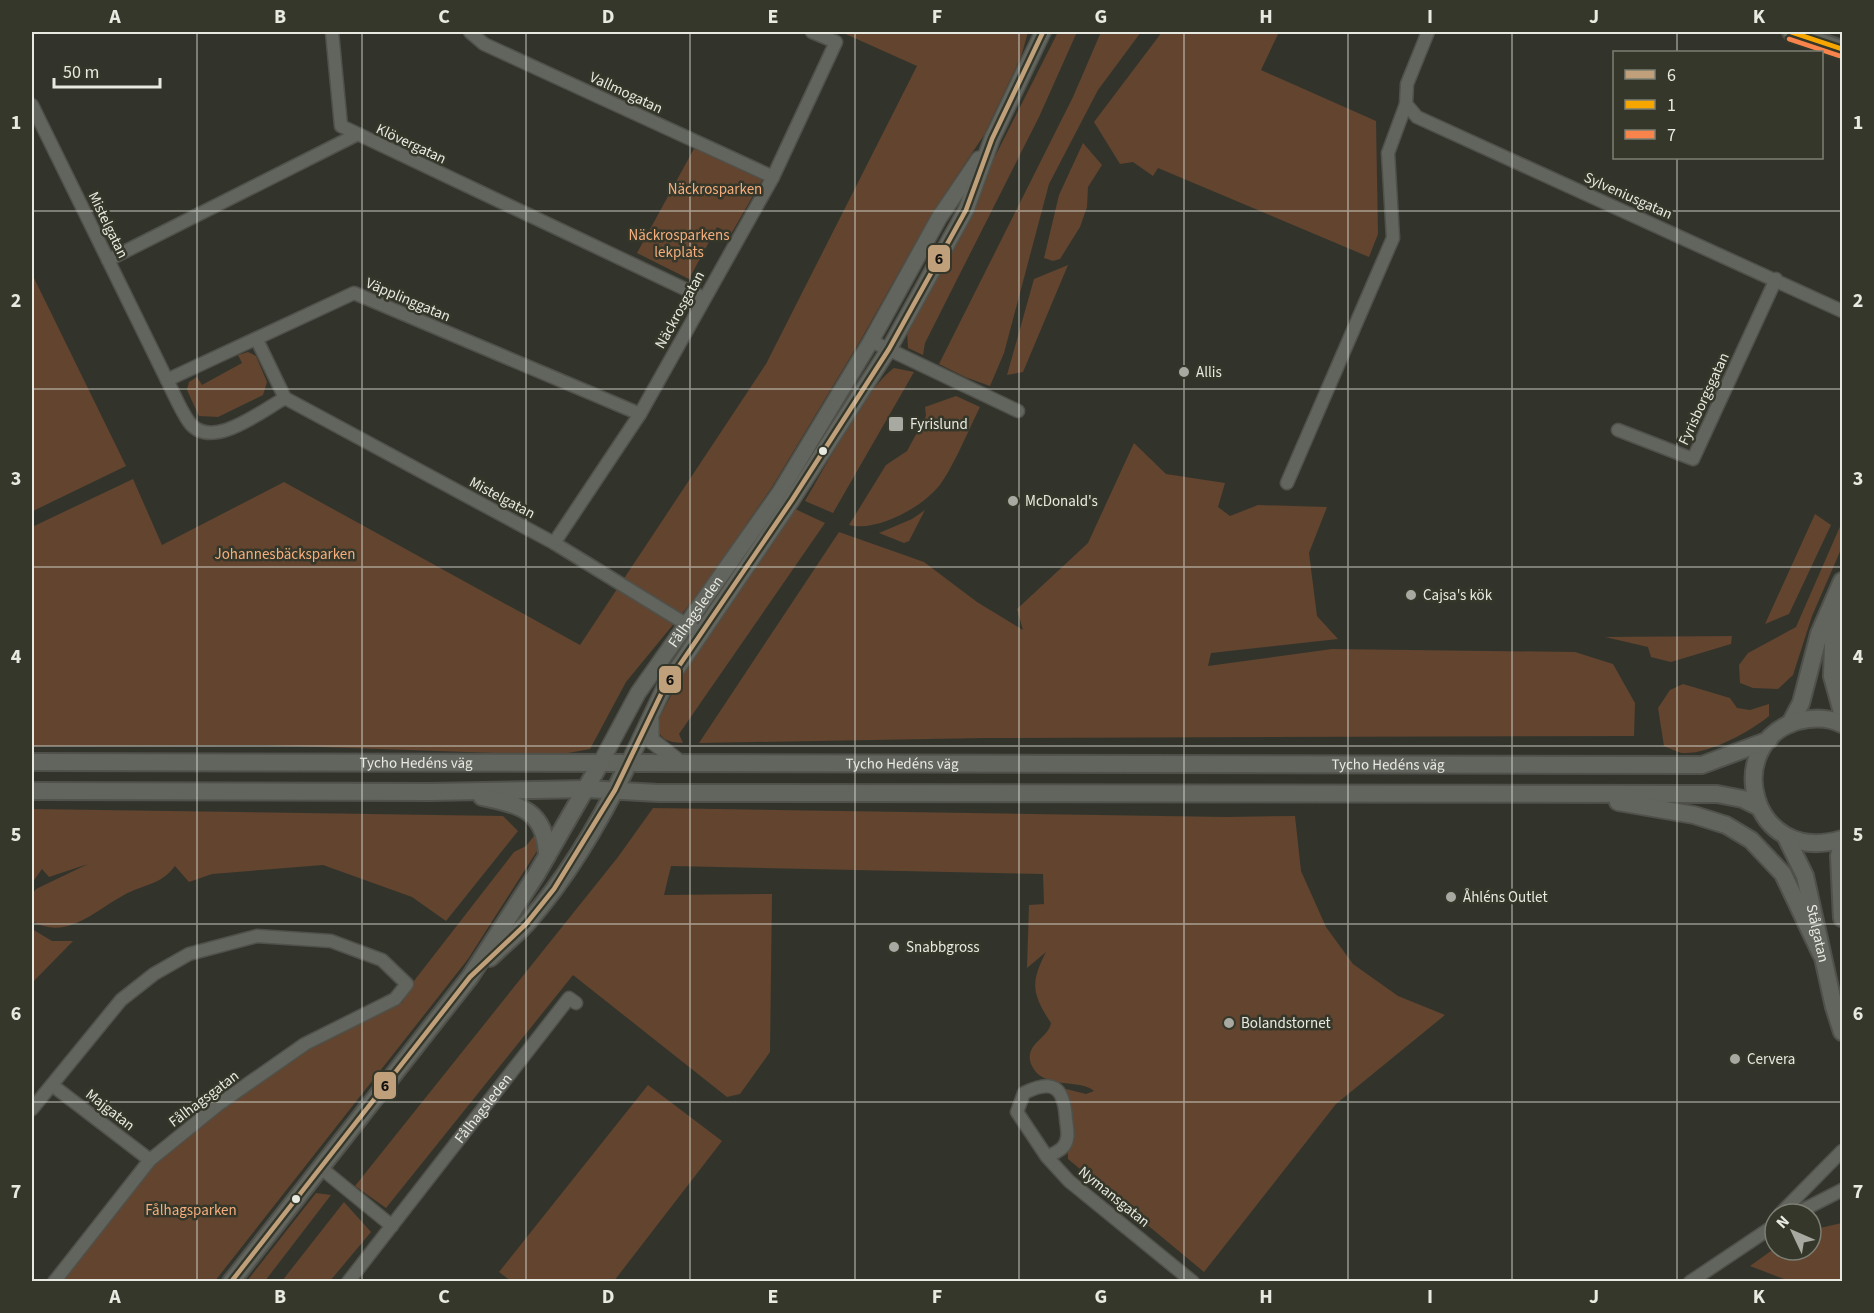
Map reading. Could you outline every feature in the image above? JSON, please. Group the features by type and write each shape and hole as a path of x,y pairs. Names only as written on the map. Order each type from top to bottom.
{"main road":[{"path":"1791,32 1842,49"},
{"path":"1790,724 1802,703 1819,634 1842,581"},
{"path":"1836,597 1832,636 1832,675 1842,712"},
{"path":"1842,724 1833,720 1811,718 1790,724 1769,740 1759,755 1754,772 1754,790 1759,807 1770,824 1786,837 1805,843 1825,844 1842,839"},
{"name":"Tycho Hedéns väg","path":"32,762 1702,765 1769,740"},
{"name":"Fålhagsleden","path":"231,1281 470,977 547,856 601,762"},
{"name":"Fålhagsleden","path":"470,977 526,924 554,890 615,790 629,762"},
{"name":"Tycho Hedéns väg","path":"32,791 587,789 658,793 1717,794 1743,799 1759,807"},
{"path":"452,791 521,806 545,832 547,856"},
{"path":"1570,794 1694,815 1726,825 1751,840 1783,873 1821,954"},
{"name":"Stålgatan","path":"1786,837 1805,876 1821,954 1842,1032"},
{"name":"Stålgatan","path":"1842,844 1839,856 1842,918"}],"street":[{"path":"332,32 341,126 356,135"},
{"name":"Vallmogatan","path":"470,32 484,44 773,177"},
{"name":"Näckrosgatan","path":"554,543 640,414 773,177 836,42 812,32"},
{"name":"Fålhagsleden","path":"601,762 638,693 693,629 792,500 889,349 966,210 992,139 1043,32"},
{"path":"1287,483 1393,238 1388,153 1406,104 1407,84 1426,34"},
{"name":"Sylveniusgatan","path":"1406,104 1417,117 1842,311"},
{"name":"Mistelgatan","path":"32,105 167,380 189,422 197,430 209,435 224,432 285,398 554,543 693,629"},
{"name":"Klövergatan","path":"108,260 356,135 704,298"},
{"name":"Fålhagsleden","path":"629,762 693,629 780,492 871,340 939,218 992,139"},
{"name":"Fyrisborgsgatan","path":"1618,430 1693,459 1776,279"},
{"name":"Väpplinggatan","path":"167,380 354,293 640,414"},
{"path":"257,340 285,398"},
{"path":"871,340 1018,411"},
{"path":"652,713 651,740 679,762"},
{"name":"Fålhagsgatan","path":"52,1085 121,1000 154,974 189,954 257,936 331,941 382,960 407,984 395,999 305,1044 219,1104 150,1160 54,1281"},
{"name":"Fålhagsleden","path":"348,1281 569,998 576,1003"},
{"path":"32,1109 52,1085"},
{"name":"Majgatan","path":"52,1085 150,1160"},
{"name":"Nymansgatan","path":"1047,1157 1062,1148 1068,1139 1065,1104 1062,1094 1055,1087 1039,1086 1024,1094 1017,1112 1047,1157 1069,1181 1193,1281"},
{"path":"1792,1202 1842,1151"},
{"path":"321,1168 392,1226"},
{"path":"1818,1202 1842,1190"},
{"path":"1760,1233 1763,1230"},
{"path":"1690,1281 1763,1231"}],"green space":[{"name":"Johannesbäcksparken","path":"841,32 1028,32 1021,57 984,135 932,213 863,336 772,487 699,593 626,682 590,749 568,753 525,754 264,745 32,746 32,527 133,479 162,545 284,482 580,645 766,364 917,66"},
{"path":"1058,32 1077,32 1039,117 925,343 923,355 908,348 907,330"},
{"path":"1101,32 1141,32 1098,90 1049,184 1004,353 990,386 939,364 1073,97"},
{"path":"1162,32 1279,32 1261,70 1376,121 1378,234 1369,257 1158,168 1153,176 1133,162 1120,164 1094,122"},
{"path":"1083,143 1102,165 1088,187 1087,207 1080,227 1060,259 1053,261 1044,258 1059,195"},
{"name":"Näckrosparken","path":"696,145 764,177 731,234 717,227 689,279 637,253"},
{"path":"1068,265 1023,372 1007,375 1034,279"},
{"path":"32,274 126,466 33,511 32,508"},
{"path":"248,352 256,356 267,382 263,395 218,417 199,416 187,390 189,382 197,377 202,385 242,363 238,355"},
{"path":"894,368 914,372 833,513 805,501 859,410 883,378"},
{"path":"956,396 980,407 939,486 910,510 885,522 860,526 849,525 886,465 907,451 926,416 925,407"},
{"path":"1134,443 1166,474 1225,483 1218,507 1230,516 1258,505 1327,507 1309,553 1317,616 1338,639 1211,653 1208,666 1332,649 1575,652 1613,664 1635,703 1634,736 985,738 699,743 839,532 924,562 977,602 1023,630 1017,609 1088,543"},
{"path":"793,508 825,523 679,734 683,743 666,739 655,726 678,682"},
{"path":"925,510 909,541 904,543 879,533 912,519"},
{"path":"1815,514 1831,525 1789,614 1765,624"},
{"path":"1842,522 1842,547 1812,616 1793,675 1778,689 1753,688 1740,683 1739,665 1748,653 1796,627"},
{"path":"1732,636 1731,644 1671,662 1651,657 1648,647 1605,637"},
{"path":"1683,684 1730,698 1737,708 1750,710 1769,704 1769,716 1751,729 1716,746 1692,753 1678,752 1664,746 1658,708 1670,690"},
{"path":"653,808 1227,817 1295,816 1301,871 1326,927 1353,964 1398,996 1445,1015 1336,1104 1204,1272 1068,1159 1066,1089 1086,1094 1094,1091 1088,1087 1044,1078 1031,1064 1033,1046 1046,1033 1051,1023 1040,1004 1035,988 1037,972 1046,952 1027,968 1029,905 1044,904 1043,874 671,866 664,895 772,894 770,1052 740,1094 727,1097 573,975 386,1208 355,1186 618,857"},
{"path":"32,809 503,816 518,831 446,921 412,897 323,865 212,874 189,882 175,866 158,881 131,891 91,916 69,926 57,928 32,921 32,894 36,889 88,864 49,877 42,869 32,883"},
{"name":"Fålhagsparken","path":"536,827 537,851 468,959 215,1281 54,1282 150,1160 305,1044 395,999 402,1003 410,986 514,852 526,846 534,836 532,828"},
{"path":"32,929 52,941 73,941 32,983"},
{"path":"648,1085 722,1141 614,1281 511,1281 499,1272"},
{"path":"316,1193 331,1195 265,1281 247,1281"},
{"path":"344,1202 371,1232 330,1281 282,1281"},
{"path":"1842,1223 1842,1281 1789,1281 1750,1266 1763,1257 1763,1262 1823,1262 1823,1227"}],"transit line":[{"name":"6","path":"231,1282 470,977 526,924 554,889 615,790 664,688 792,500 889,349 966,210 992,139 1043,32"},
{"name":"1","path":"1791,32 1842,49"},
{"name":"7","path":"1789,39 1840,56"}],"place":[{"name":"Allis","path":"1184,372"},
{"name":"Fyrislund","path":"896,424"},
{"name":"McDonald's","path":"1013,501"},
{"name":"Cajsa's kök","path":"1411,595"},
{"name":"Åhléns Outlet","path":"1451,897"},
{"name":"Snabbgross","path":"894,947"},
{"name":"Bolandstornet","path":"1229,1023"},
{"name":"Cervera","path":"1735,1059"}],"park label":[{"name":"Näckrosparkens lekplats","path":"679,244"}]}
